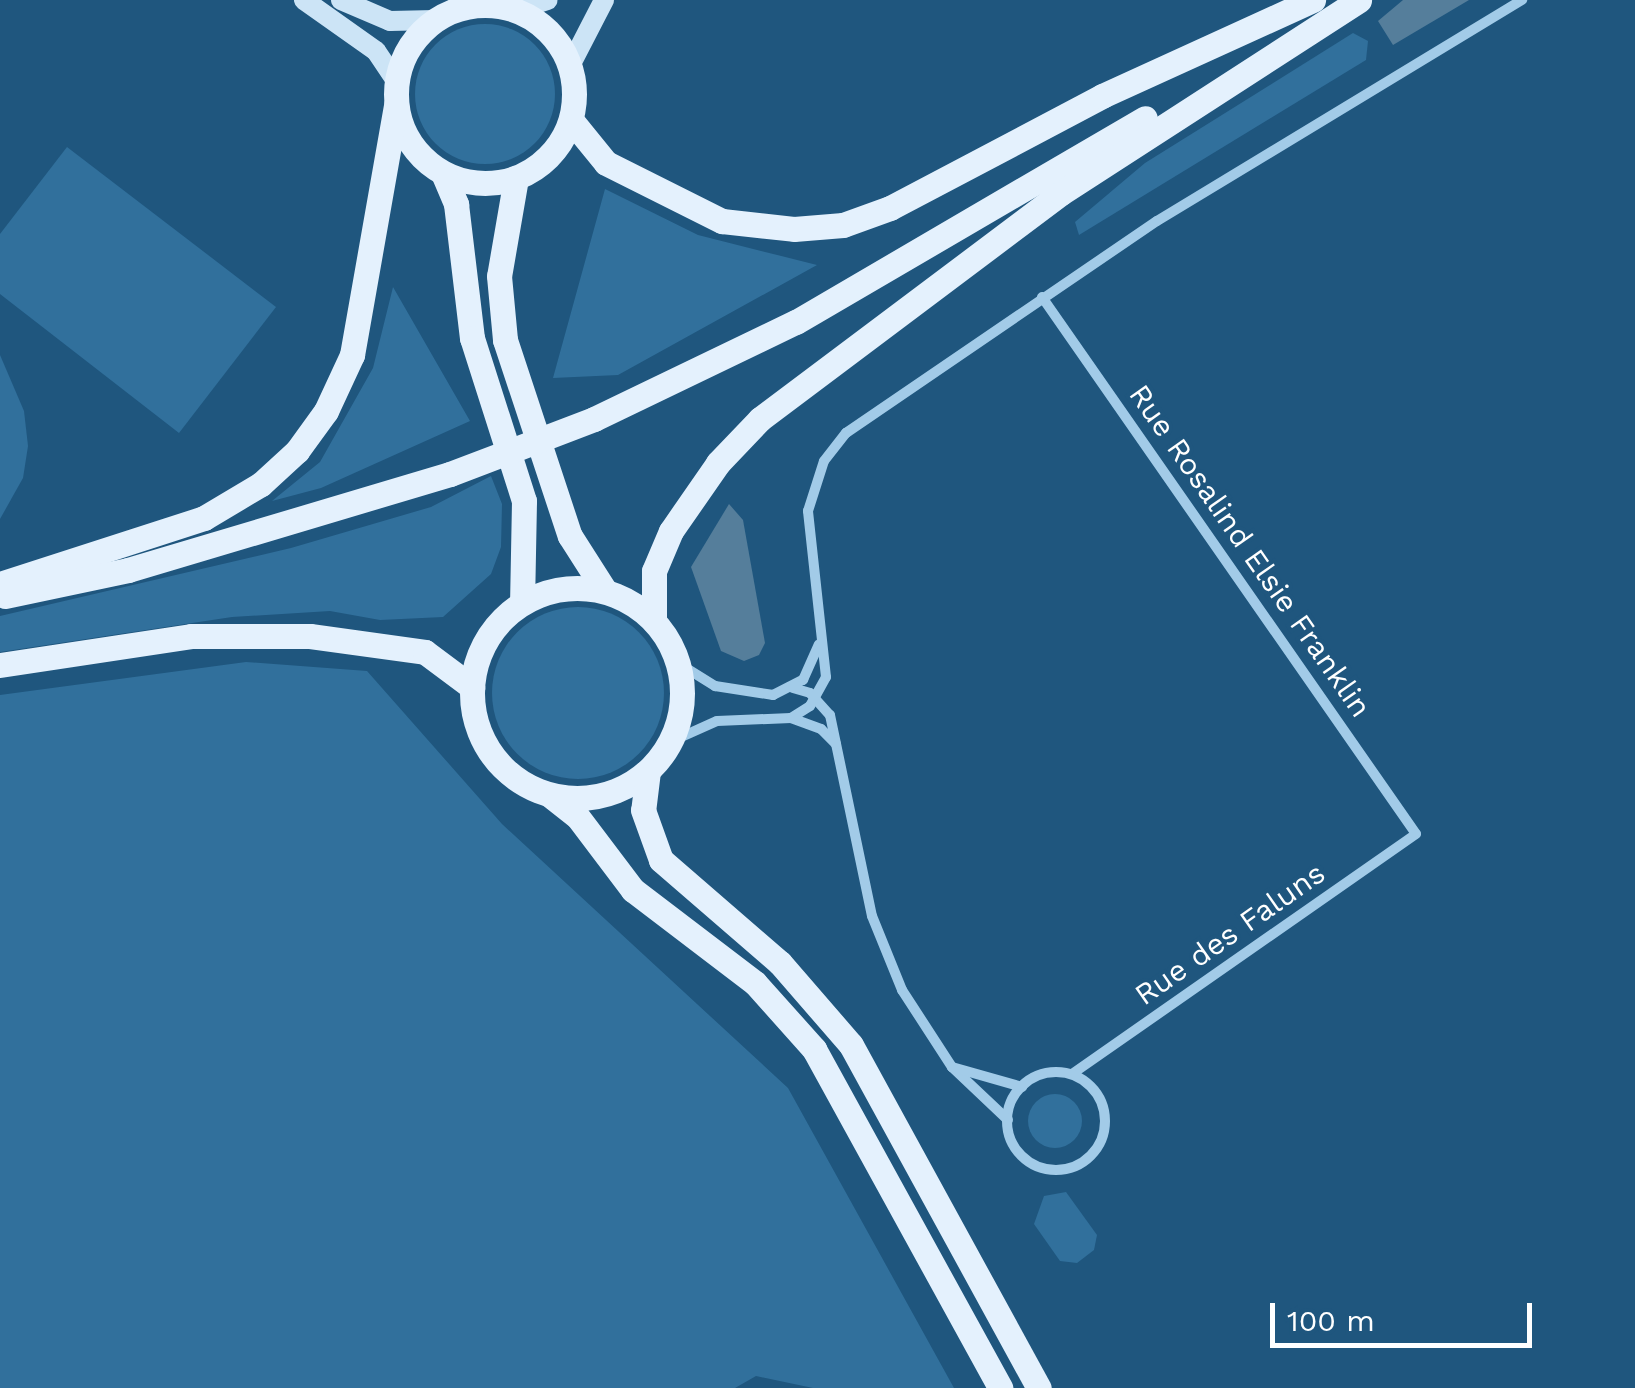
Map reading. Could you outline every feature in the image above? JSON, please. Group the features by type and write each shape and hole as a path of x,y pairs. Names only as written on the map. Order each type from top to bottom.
{"main road":[{"path":"304,0 376,52 396,93 411,145 442,173 456,204 472,338 524,501 522,603"},
{"path":"342,0 390,21 435,20 475,5 517,10 547,0"},
{"path":"442,173 479,184 516,178 550,155 571,120 570,66 604,0"},
{"path":"571,120 606,163 722,222 794,230 844,224 890,208 1102,96 1313,0"},
{"path":"0,597 147,565 450,474 594,419 882,275 1342,0"},
{"path":"551,796 602,795 648,771 670,742 682,703 678,664 654,621 654,571 671,531 718,463 760,419 1060,193 1358,0"},
{"path":"517,10 550,32 570,66"},
{"path":"0,584 204,518 262,484 298,450 326,412 352,355 396,93 409,46 435,20"},
{"path":"516,178 499,276 505,340 570,536 605,591 654,621"},
{"path":"605,591 562,588 522,603 489,634 472,687 476,726 495,760 524,785 551,796 577,816 633,890 742,972 814,1049 1000,1388"},
{"path":"0,665 191,636 310,636 425,652 472,687"},
{"path":"648,771 642,810 660,860 780,963 840,1030 892,1110 1039,1388"}],"street":[{"path":"791,718 817,698 826,677 807,527 824,461 862,418 1042,297 1522,0"},
{"name":"Rue Rosalind Elsie Franklin","path":"1042,297 1416,834"},
{"path":"793,688 811,669 820,638"},
{"path":"678,664 703,680 750,695 793,688 817,698 830,715 880,938 930,1040 952,1067 1008,1120"},
{"path":"670,742 717,721 791,718 821,729 838,747"},
{"name":"Rue des Faluns","path":"1072,1074 1416,834"},
{"path":"952,1067 1022,1086"},
{"path":"1042,1074 1072,1074 1091,1086 1105,1116 1098,1146 1082,1162 1056,1170 1028,1160 1010,1138 1008,1120 1022,1086 1042,1074"}],"shaded area":[{"path":"1403,0 1469,0 1393,45 1378,21"},
{"path":"485,24 512,29 535,44 550,67 555,94 550,121 535,144 512,159 485,164 458,159 435,144 420,121 415,94 420,67 435,44 458,29"},
{"path":"1353,33 1368,41 1366,60 1079,235 1075,222 1145,163"},
{"path":"67,147 276,307 179,433 0,294 0,234"},
{"path":"605,189 698,235 817,265 618,375 553,378"},
{"path":"393,287 470,421 321,488 272,501 320,462 373,368"},
{"path":"0,355 24,411 28,446 23,478 0,519"},
{"path":"491,476 502,504 501,547 491,574 443,617 380,620 330,611 232,617 0,652 0,616 291,548 431,507"},
{"path":"729,504 743,520 765,643 759,655 744,661 721,651 691,567"},
{"path":"578,607 611,614 639,632 657,660 664,693 657,726 639,754 611,772 578,779 545,772 517,754 499,726 492,693 499,660 517,632 545,614"},
{"path":"246,662 367,671 502,824 788,1088 954,1388 813,1388 756,1376 735,1388 0,1388 0,695"},
{"path":"1055,1094 1074,1102 1082,1121 1074,1140 1055,1148 1036,1140 1028,1121 1036,1102"},
{"path":"1066,1192 1097,1235 1094,1250 1077,1263 1060,1261 1034,1224 1044,1196"}]}
